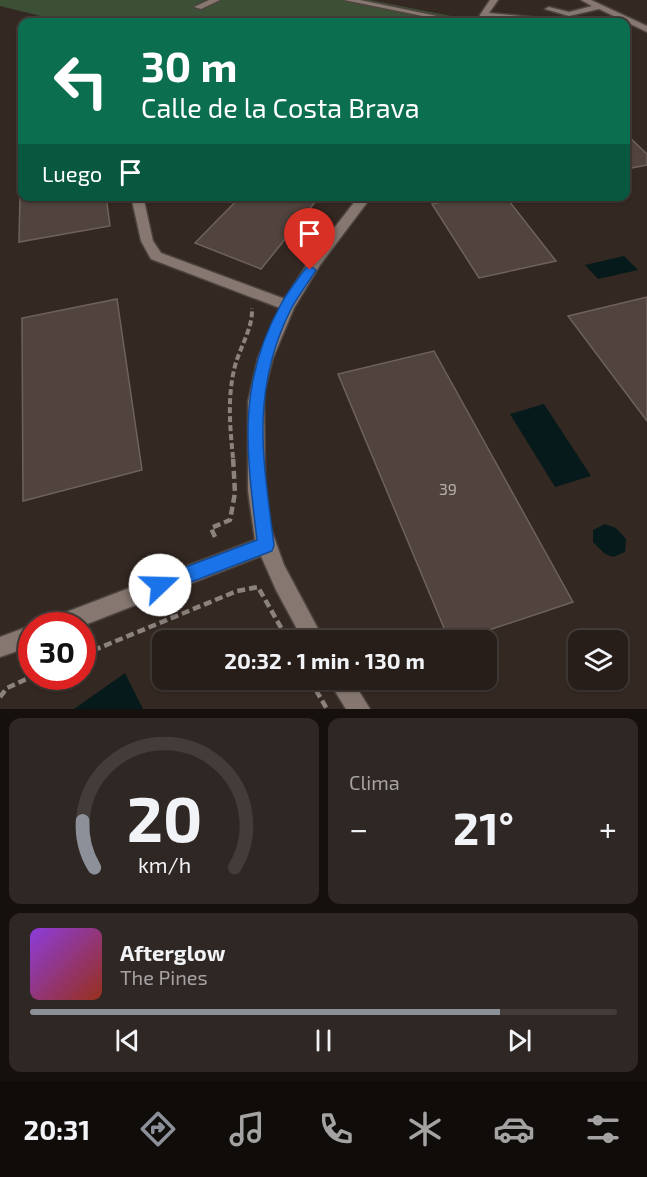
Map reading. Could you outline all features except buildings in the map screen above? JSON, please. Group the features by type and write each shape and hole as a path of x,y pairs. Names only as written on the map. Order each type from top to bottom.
{"street":[{"path":"198,7 216,0"},
{"path":"348,0 441,18"},
{"path":"494,0 485,12 530,18"},
{"path":"585,0 600,3 647,22"},
{"path":"549,9 569,14 600,3 627,18"},
{"path":"630,20 647,29"},
{"path":"138,201 147,241 156,256 286,305"},
{"path":"308,630 281,580 266,545 256,466 257,386 274,331 286,305 362,201"},
{"path":"92,612 266,545"},
{"path":"0,647 18,640"},
{"path":"346,690 359,709"}],"path":[{"path":"215,537 211,528 230,520 235,507 228,427 229,399 239,351 253,316 251,306"},
{"path":"96,649 237,591 258,587 282,630"},
{"path":"0,697 7,688 18,683"},
{"path":"316,690 327,709"}],"green space":[{"path":"0,0 370,0 461,18 49,18 0,6"}],"shaded area":[{"path":"624,256 638,270 598,279 585,265"},
{"path":"544,404 591,476 555,487 510,414"},
{"path":"605,524 616,528 626,539 625,552 613,557 605,554 593,542 593,530"},
{"path":"125,673 143,709 74,709"}],"route":[{"path":"160,585 266,545 256,466 257,386 274,331 286,305 310,270"}]}
